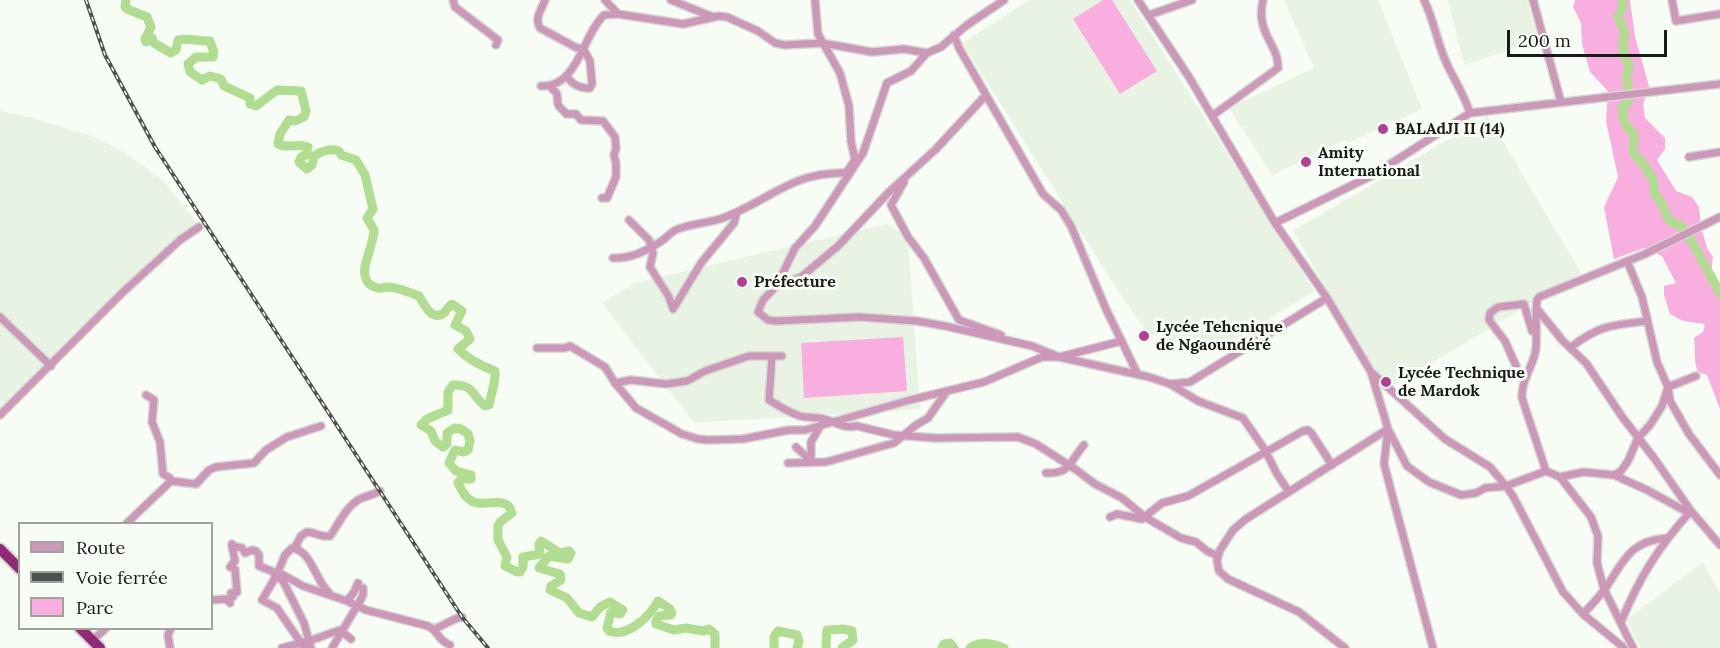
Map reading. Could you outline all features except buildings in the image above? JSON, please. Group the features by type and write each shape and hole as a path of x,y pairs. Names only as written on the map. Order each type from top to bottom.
{"highway":[{"path":"0,549 18,567"},
{"path":"82,630 96,644"}],"street":[{"path":"453,0 455,7 498,40 496,45"},
{"path":"545,0 537,18 540,27 577,48 583,48"},
{"path":"671,0 713,17"},
{"path":"614,258 628,258 660,243 676,229 720,219 750,207 771,192 796,180 826,172 846,173 855,160 851,141 849,106 840,73 822,43 817,25 815,0"},
{"path":"1004,0 954,35 941,47 927,53 911,71 887,83 862,153 815,226 795,248 777,285 760,306 758,312 768,320 859,317 917,321 1032,346"},
{"path":"1149,15 1192,0"},
{"path":"1212,116 1278,68 1278,59 1264,33 1261,14 1263,0"},
{"path":"1424,0 1434,20 1446,63 1464,94 1470,113"},
{"path":"1533,0 1561,102"},
{"path":"1672,0 1676,21 1720,14"},
{"path":"609,2 618,14"},
{"path":"540,86 552,87 567,76 604,15 609,2"},
{"path":"1141,2 1275,223 1327,298 1371,372 1388,429 1407,466 1429,482 1461,495 1506,486 1546,471 1560,477 1591,517 1598,536 1597,563 1604,590 1632,648"},
{"path":"604,15 618,14 683,24 713,17 727,17 758,31 775,43 800,45 822,43 872,52 904,50 927,53"},
{"path":"954,35 959,48 1043,194 1061,210 1071,226 1106,309 1137,373"},
{"path":"567,76 571,82 590,88 592,84 590,61 583,48"},
{"path":"1275,223 1373,175 1470,113 1720,84"},
{"path":"552,87 557,92 559,107 566,114 576,114 581,120 603,121 615,137 616,177 608,198 602,198"},
{"path":"777,285 801,277 838,246 910,172 936,149 986,95"},
{"path":"1689,157 1720,152"},
{"path":"910,172 891,206 959,320 1059,357 1137,373 1170,384 1198,401 1243,418 1289,492"},
{"path":"629,220 646,236 652,246 650,267 669,297 673,309 701,263 734,223 737,212"},
{"path":"1546,471 1522,398 1522,386 1532,365 1536,348 1536,303 1539,297 1627,261 1720,217"},
{"path":"0,416 122,293 180,240 199,227"},
{"path":"1627,261 1642,297 1670,401 1698,447 1720,475"},
{"path":"1170,384 1190,382 1327,298"},
{"path":"1517,368 1505,341 1489,320 1492,310 1524,303 1532,326 1536,348"},
{"path":"1537,309 1586,363 1690,512 1720,545"},
{"path":"0,317 51,366"},
{"path":"1571,347 1588,334 1609,326 1647,321"},
{"path":"537,348 570,346 605,367 636,408 657,422 698,439 743,439 821,425 998,377 1042,357 1059,357 1122,341"},
{"path":"615,383 631,380 666,384 687,381 705,371 749,356 782,356"},
{"path":"772,356 769,400 786,411 801,417 832,422 841,426 851,428 857,426 903,436 948,439 972,436 1018,437 1036,444 1095,484 1122,498 1145,517 1181,538 1196,542 1218,556"},
{"path":"1371,372 1444,439 1490,467 1513,496 1563,592 1607,636 1624,648"},
{"path":"1668,387 1696,376"},
{"path":"1614,475 1622,471 1638,438 1662,406 1668,387"},
{"path":"788,463 826,462 894,443 928,418 947,391"},
{"path":"146,395 154,400 152,422 159,442 163,474 171,481 196,484 209,470 216,467 254,463 266,450 287,437 321,426"},
{"path":"811,461 811,442 821,425"},
{"path":"1345,648 1299,612 1228,579 1219,571 1218,556 1226,538 1246,519 1388,429"},
{"path":"1388,429 1384,464 1433,648"},
{"path":"1110,517 1117,514 1142,519 1162,502 1188,496 1265,450 1303,431 1308,430 1332,465"},
{"path":"1046,473 1061,473 1084,445"},
{"path":"796,447 811,461"},
{"path":"1560,477 1583,472 1614,475 1690,512"},
{"path":"128,522 171,481"},
{"path":"298,549 296,545 298,541 307,532 330,536 347,510 380,491"},
{"path":"1621,622 1637,585 1667,538 1690,512"},
{"path":"1584,614 1604,590 1624,557 1638,545 1651,539 1667,538"},
{"path":"213,600 226,599 230,603 229,599 233,597 231,593 237,592 235,569 230,567 235,561 232,545 242,548 245,553 256,551 259,555 259,566 275,574 347,601 357,607 434,629 440,628 451,619 462,617"},
{"path":"306,645 277,608 262,600 289,550 292,548 303,552 310,560 321,585 330,595"},
{"path":"275,574 284,583 304,623 306,645"},
{"path":"332,648 363,595 360,586 347,601"},
{"path":"434,629 439,639 450,645"},
{"path":"96,644 105,630"},
{"path":"170,630 168,636 170,648"},
{"path":"282,648 306,645 328,633 342,631 351,639"}],"shaded area":[{"path":"1030,0 1130,0 1314,291 1217,352 1148,334 1120,294 962,43"},
{"path":"1284,0 1378,0 1422,109 1348,143 1345,140 1272,175 1229,108 1314,68"},
{"path":"1448,0 1527,0 1539,40 1464,65"},
{"path":"0,111 33,118 95,137 125,153 163,180 201,228 141,279 0,413"},
{"path":"1488,116 1581,273 1395,385 1377,376 1293,231"},
{"path":"886,224 908,237 920,409 694,423 602,303 635,283"},
{"path":"1703,562 1720,594 1720,648 1641,648 1626,620"}],"green space":[{"path":"1103,0 1112,0 1157,71 1120,94 1073,19"},
{"path":"1575,0 1630,0 1635,37 1649,86 1643,105 1645,118 1665,138 1665,149 1657,160 1676,191 1692,197 1699,207 1701,227 1707,248 1713,257 1711,273 1720,285 1720,409 1707,375 1698,372 1696,363 1694,338 1703,332 1705,324 1683,321 1670,314 1664,295 1664,286 1676,283 1662,256 1644,248 1614,259 1604,207 1618,177 1606,121 1608,91 1590,72 1582,44 1581,23 1573,7"},
{"path":"903,337 907,391 804,398 801,343"}],"waterway":[{"path":"126,0 127,9 147,17 151,27 145,39 146,42 152,38 154,43 171,53 176,50 178,40 210,41 213,57 196,57 188,64 190,72 202,80 210,76 221,79 224,86 250,98 250,104 256,106 277,90 301,91 306,111 304,117 295,121 289,120 280,134 278,144 308,147 306,155 301,157 299,162 307,169 312,165 314,156 323,151 339,151 341,155 356,160 365,175 373,209 367,218 374,230 365,266 365,277 369,283 374,287 395,288 419,296 432,314 440,315 452,304 462,311 455,325 466,331 470,339 458,349 475,362 495,371 489,405 485,406 465,386 453,385 448,392 448,410 427,419 421,425 431,431 435,441 443,447 447,444 447,433 455,428 468,434 470,441 468,450 463,452 455,450 449,463 456,471 471,475 471,479 461,479 458,483 465,496 471,501 498,502 510,508 512,513 498,526 498,540 507,557 505,566 520,572 523,567 523,557 540,554 541,541 560,553 569,551 571,553 568,559 549,556 539,568 560,574 561,580 551,586 550,590 567,598 579,613 592,617 600,607 610,602 623,610 620,614 611,612 607,628 609,631 624,631 631,629 644,619 658,601 672,613 659,616 656,624 674,630 686,628 703,631 709,629 715,634 715,648"},
{"path":"1622,0 1623,7 1618,17 1625,34 1624,57 1629,64 1626,79 1628,102 1623,106 1623,116 1626,125 1634,135 1633,153 1642,162 1654,181 1654,192 1668,219 1685,229 1720,293"},
{"path":"826,648 827,630 852,631 853,640 842,648"},
{"path":"774,648 774,637 778,631 797,635 799,642 797,648"},
{"path":"942,648 944,644 950,643 954,648"},
{"path":"970,648 982,643 1004,648"}],"railway":[{"path":"86,0 105,55 155,147 462,617 488,648"}],"place":[{"name":"BALAdJI II (14)","path":"1383,129"},
{"name":"Amity International","path":"1306,162"},
{"name":"Préfecture","path":"742,282"},
{"name":"Lycée Tehcnique de Ngaoundéré","path":"1144,336"},
{"name":"Lycée Technique de Mardok","path":"1386,382"}]}
